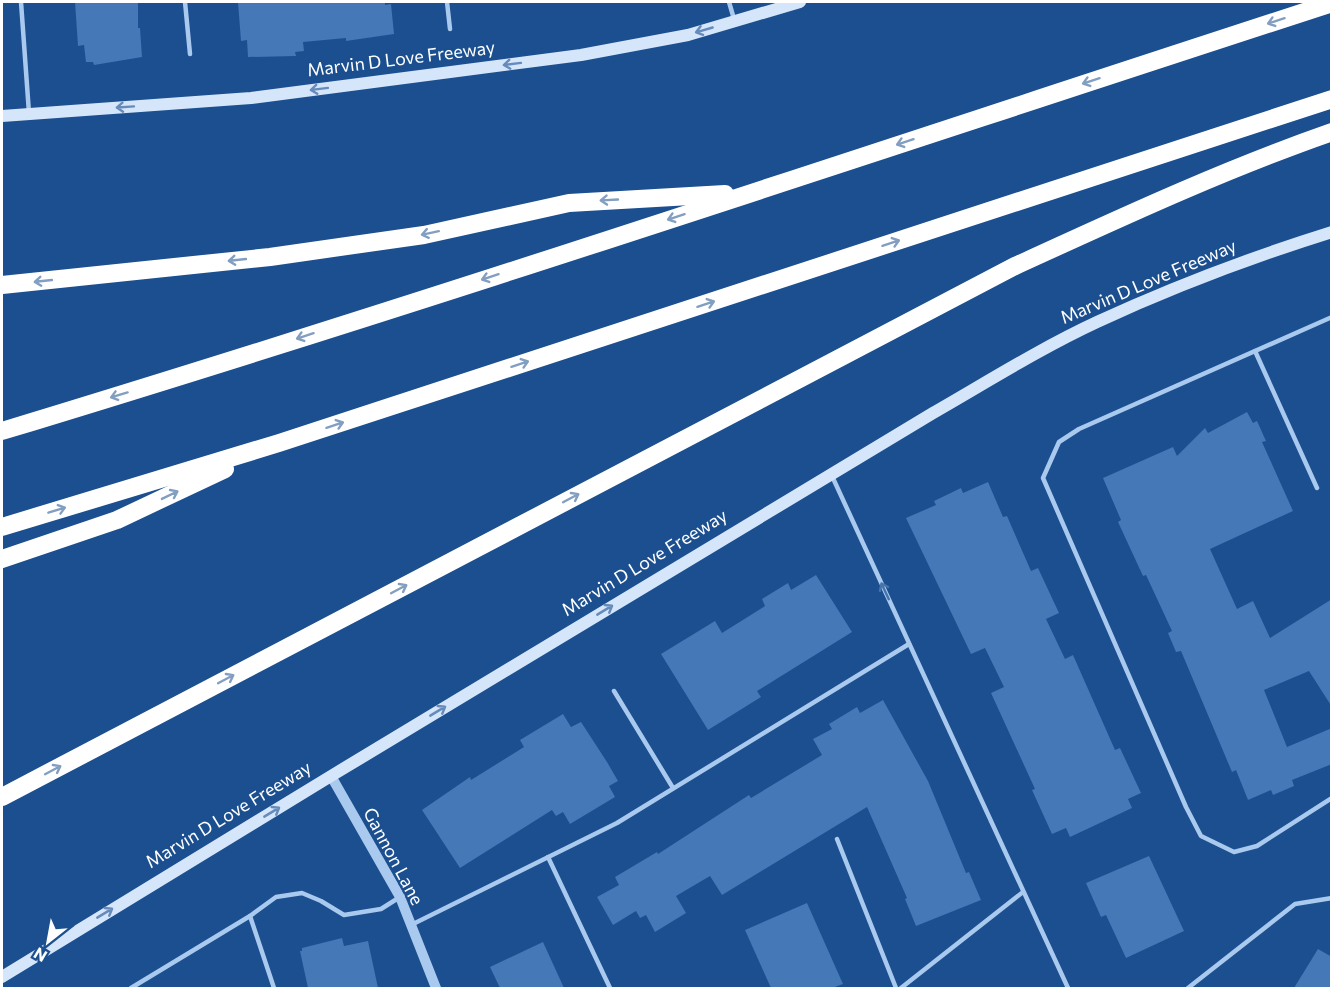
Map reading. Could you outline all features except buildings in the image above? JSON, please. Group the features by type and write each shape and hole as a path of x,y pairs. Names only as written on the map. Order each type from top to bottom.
{"highway":[{"path":"2,430 165,381 1332,3"},
{"path":"2,527 279,443 1332,99"},
{"path":"2,797 1015,266 1156,201 1332,132"},
{"path":"2,285 270,257 424,235 569,202 751,192"},
{"path":"2,559 117,520 279,443"}],"main road":[{"name":"Marvin D Love Freeway","path":"2,116 251,98 557,58 688,35 800,2"},
{"name":"Marvin D Love Freeway","path":"2,977 331,776 1008,369 1096,322 1212,273 1332,232"}],"street":[{"name":"Gannon Lane","path":"331,776 400,897 436,988"}],"lane":[{"path":"21,2 29,113"},
{"path":"185,2 190,54"},
{"path":"447,2 450,29"},
{"path":"729,2 735,21"},
{"path":"1332,316 1079,429 1059,442 1043,478 1186,807 1201,836 1234,852 1257,846 1332,798"},
{"path":"1255,351 1317,488"},
{"path":"831,474 1068,988"},
{"path":"411,925 617,823 909,644"},
{"path":"614,691 673,788"},
{"path":"837,838 896,988"},
{"path":"548,857 610,988"},
{"path":"901,988 1023,892"},
{"path":"131,988 250,916 276,897 302,893 344,915 381,909 400,897"},
{"path":"1188,988 1295,904 1332,898"},
{"path":"250,916 274,988"}]}
